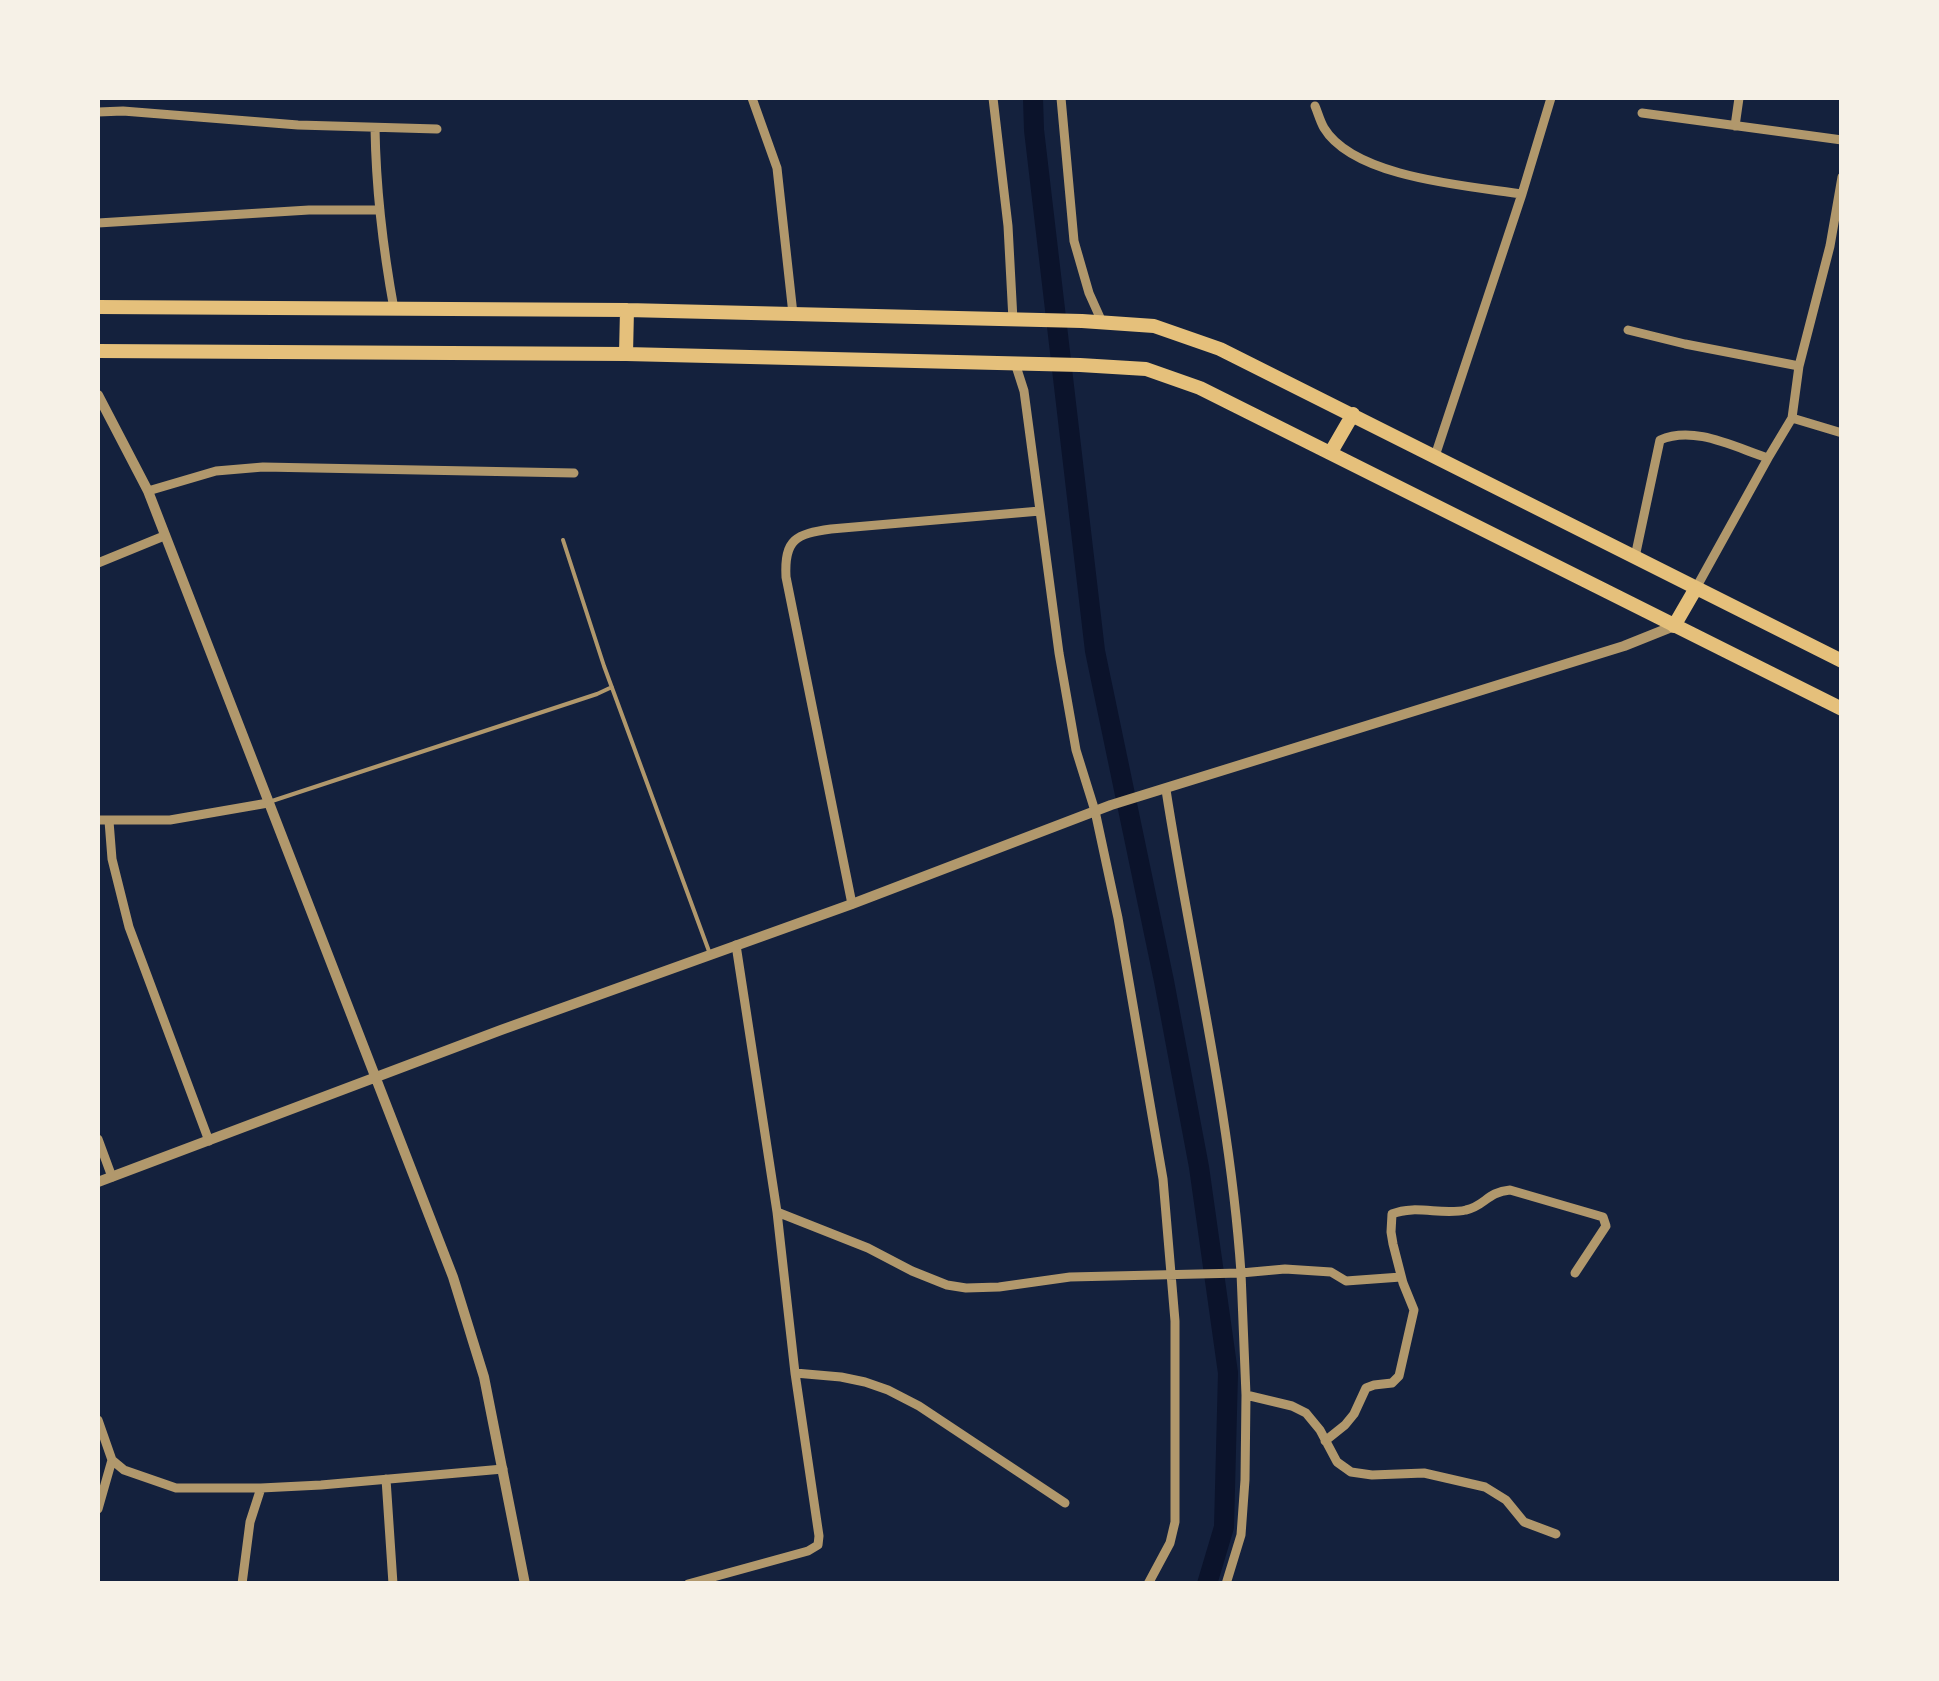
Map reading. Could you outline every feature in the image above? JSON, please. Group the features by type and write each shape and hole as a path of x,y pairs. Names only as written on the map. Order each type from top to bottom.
{"highway":[{"path":"98,308 627,310 1154,326 1220,349 1842,661"},
{"path":"626,354 627,310"},
{"path":"98,351 626,354 1146,369 1200,388 1331,452 1842,710"},
{"path":"1331,452 1353,414"},
{"path":"1674,626 1696,588"}],"street":[{"path":"752,98 777,168 792,314"},
{"path":"993,98 1020,320"},
{"path":"1061,98 1074,240 1088,293 1102,322"},
{"path":"1435,456 1551,98"},
{"path":"1735,126 1739,98"},
{"path":"1315,106 1325,131 1348,150 1387,171 1522,194"},
{"path":"98,112 437,129"},
{"path":"1642,112 1842,140"},
{"path":"375,128 376,180 394,309"},
{"path":"1696,588 1792,418 1799,366 1830,246 1842,177"},
{"path":"98,223 309,210 380,210"},
{"path":"1628,330 1799,366"},
{"path":"1020,363 1059,652 1076,750 1095,812 1118,918 1163,1179 1175,1273 1175,1522 1170,1543 1148,1584"},
{"path":"98,394 148,491 470,1326 484,1377 525,1584"},
{"path":"1792,418 1842,433"},
{"path":"1634,557 1660,440 1673,434 1691,434 1768,458"},
{"path":"148,491 216,471 263,467 574,472"},
{"path":"852,904 786,577 787,551 800,536 831,528 1040,511"},
{"path":"98,564 164,536"},
{"path":"98,1182 1110,806 1638,641 1674,626"},
{"path":"1161,791 1208,1024 1234,1206 1246,1395 1242,1524 1226,1584"},
{"path":"209,1141 129,927 103,821 170,820 268,803"},
{"path":"688,1584 808,1550 818,1545 819,1536 777,1212 736,945"},
{"path":"98,1139 112,1178"},
{"path":"1325,1441 1354,1414 1366,1388 1392,1383 1399,1376 1414,1310 1401,1277 1391,1232 1392,1214 1407,1210 1460,1212 1478,1206 1497,1192 1510,1190 1605,1218 1606,1226 1575,1274"},
{"path":"777,1212 912,1270 966,1288 1014,1286 1070,1277 1284,1269 1331,1272 1346,1281 1401,1277"},
{"path":"795,1373 841,1377 888,1390 919,1406 1064,1504"},
{"path":"1246,1395 1297,1408 1313,1420 1337,1462 1350,1472 1424,1472 1485,1488 1506,1500 1524,1522 1556,1534"},
{"path":"98,1420 112,1460 124,1470 176,1488 261,1488 503,1469"},
{"path":"98,1509 112,1460"},
{"path":"386,1479 394,1584"},
{"path":"242,1584 250,1522 261,1488"}],"lane":[{"path":"564,540 612,687 710,954"},
{"path":"268,803 612,687"}],"waterway":[{"path":"1033,98 1095,651 1199,1167 1228,1373 1224,1527 1207,1584"}]}
